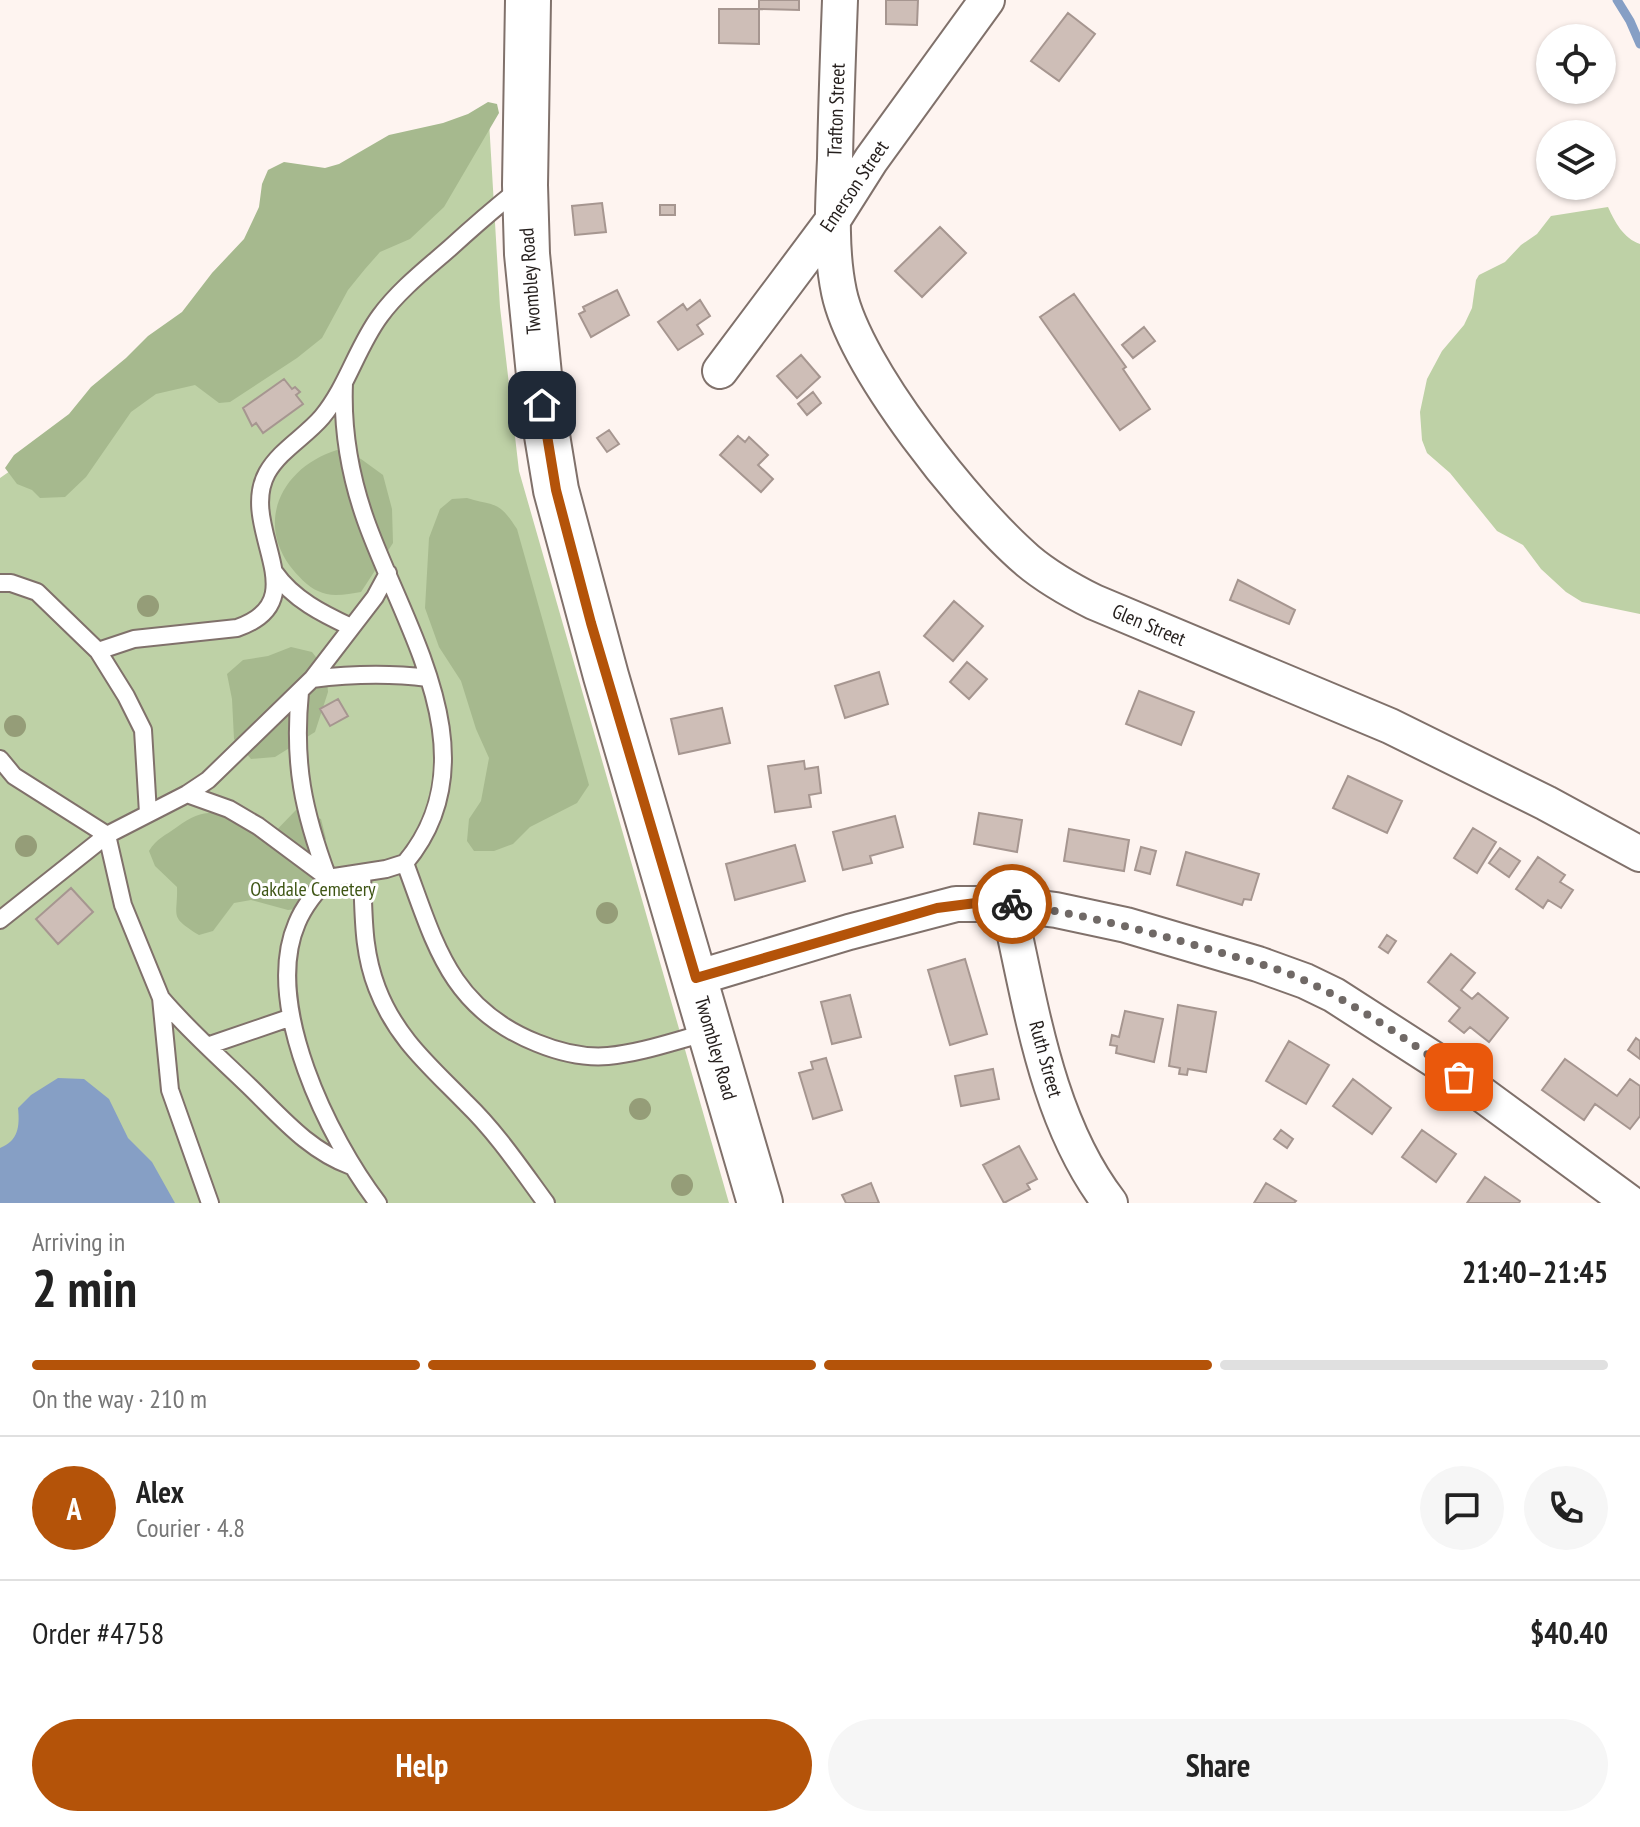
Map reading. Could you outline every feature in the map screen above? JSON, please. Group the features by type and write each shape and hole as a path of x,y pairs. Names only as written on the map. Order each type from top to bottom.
{"street":[{"name":"Twombley Road","path":"528,0 525,185 532,318 556,490 606,676 760,1203"},
{"name":"Trafton Street","path":"833,220 840,0"},
{"name":"Emerson Street","path":"720,371 833,220 871,160 987,0"},
{"name":"Glen Street","path":"833,220 840,294 849,324 885,389 974,504 1029,562 1094,602 1390,726 1546,803 1640,854"},
{"path":"696,978 956,904 1008,904 1056,910 1126,925 1258,964 1334,995 1415,1046 1630,1203"},
{"name":"Ruth Street","path":"1008,904 1053,1091 1082,1162 1110,1203"}],"lane":[{"path":"98,651 134,639 223,631 250,623 268,609 276,588 260,518 261,488 267,473 282,453 323,415 380,317 415,278 485,215 525,185"},
{"path":"344,383 342,420 345,444 365,520 428,678 443,738 445,762 432,818 419,846 405,863 362,874 328,878 308,901 296,924 290,946 289,1018 307,1072 351,1166 378,1203"},
{"path":"272,568 286,588 329,617 351,627"},
{"path":"0,920 107,835 208,780 312,679 375,597 388,573"},
{"path":"0,583 11,583 37,592 98,651 143,730 148,813"},
{"path":"312,679 388,673 428,678"},
{"path":"300,692 297,771 315,842 328,878"},
{"path":"0,759 14,776 107,835 123,905 161,998 170,1090 210,1203"},
{"path":"187,794 229,809 258,826 328,878"},
{"path":"405,863 443,961 459,986 497,1023 556,1050 588,1056 610,1056 711,1031"},
{"path":"362,874 362,931 377,988 390,1016 433,1072 467,1103 509,1151 546,1203"},
{"path":"161,998 299,1136 329,1157 351,1166"},
{"path":"207,1046 289,1018"}],"green space":[{"path":"488,102 497,104 499,113 444,207 410,239 380,252 348,290 322,338 230,402 219,403 195,385 156,394 131,412 86,477 65,497 40,498 32,490 17,484 5,468 14,455 69,414 91,387 148,336 182,312 244,239 259,207 262,184 268,170 284,162 325,168 339,164 389,135 443,123 468,114"},
{"name":"Oakdale Cemetery","path":"489,121 500,307 519,471 729,1203 0,1203 0,478 144,378"},
{"path":"1608,207 1624,234 1640,244 1640,614 1582,602 1566,592 1541,569 1523,545 1497,531 1450,473 1427,453 1422,440 1420,412 1427,379 1442,351 1464,325 1472,308 1479,275 1505,262 1537,234 1551,216"},
{"path":"337,450 361,459 383,475 392,509 393,543 361,592 334,595 314,589 296,573 280,548 275,530 276,512 290,481 303,468"},
{"path":"467,498 501,509 517,529 589,785 577,803 530,827 513,844 494,851 474,851 467,841 469,819 481,801 489,758 461,681 439,647 425,608 429,538 440,509 452,499"},
{"path":"291,647 312,652 326,670 328,692 315,732 275,757 251,759 234,739 227,674 243,660 268,656"},
{"path":"296,810 321,819 326,839 313,853 325,892 304,908 288,910 251,900 234,903 213,931 199,935 183,924 177,915 177,887 155,866 149,851 155,843 190,819 213,813 223,814 244,824 265,842"}],"water":[{"path":"58,1078 84,1079 109,1099 128,1138 152,1162 175,1203 0,1203 0,1148 14,1137 19,1121 18,1108 31,1095"}],"building":[{"path":"759,0 799,0 799,10 759,9"},
{"path":"886,0 918,0 917,25 886,24"},
{"path":"719,9 759,9 759,44 719,43"},
{"path":"1068,13 1095,34 1059,81 1031,61"},
{"path":"602,203 606,232 575,235 572,206"},
{"path":"660,205 675,205 675,215 660,215"},
{"path":"940,227 966,253 922,297 895,271"},
{"path":"617,290 629,315 591,337 579,314 585,311 583,307"},
{"path":"1074,294 1126,367 1123,369 1150,409 1120,430 1040,317"},
{"path":"700,300 710,316 697,325 703,334 678,350 658,322 683,304 687,310"},
{"path":"1144,327 1155,341 1133,358 1122,345"},
{"path":"801,355 820,377 797,398 777,376"},
{"path":"284,379 292,389 295,387 300,392 296,395 303,404 263,433 256,423 252,426 243,408"},
{"path":"813,392 821,403 807,415 798,404"},
{"path":"609,430 619,444 607,452 597,438"},
{"path":"738,436 745,442 749,437 768,455 758,465 773,479 761,492 720,455"},
{"path":"1238,580 1295,610 1289,624 1230,600"},
{"path":"954,601 983,626 953,661 924,636"},
{"path":"967,662 987,679 969,699 950,682"},
{"path":"879,672 888,704 845,718 835,686"},
{"path":"1139,691 1194,712 1181,745 1126,724"},
{"path":"338,699 348,716 330,726 320,709"},
{"path":"722,708 730,743 679,754 671,719"},
{"path":"804,761 805,769 818,767 821,793 809,795 811,807 775,812 768,766"},
{"path":"1348,776 1402,801 1387,833 1333,808"},
{"path":"979,813 1022,820 1017,852 974,844"},
{"path":"895,816 903,847 870,856 872,863 843,870 833,832"},
{"path":"1473,828 1496,842 1477,873 1454,858"},
{"path":"1069,829 1129,840 1124,871 1064,861"},
{"path":"795,845 805,881 735,900 726,864"},
{"path":"1141,847 1156,851 1150,874 1135,870"},
{"path":"1500,848 1520,861 1509,877 1489,863"},
{"path":"1186,852 1259,874 1251,900 1244,899 1242,905 1177,885"},
{"path":"1538,857 1565,875 1560,882 1573,890 1561,908 1548,900 1543,908 1516,889"},
{"path":"71,888 93,912 58,944 36,919"},
{"path":"1387,935 1396,941 1388,953 1379,947"},
{"path":"1451,954 1475,973 1461,990 1472,999 1478,993 1508,1018 1489,1042 1470,1027 1464,1033 1449,1021 1460,1008 1428,982"},
{"path":"965,959 987,1034 950,1045 928,970"},
{"path":"850,995 861,1037 832,1044 821,1002"},
{"path":"1178,1005 1216,1012 1206,1072 1188,1069 1187,1075 1179,1074 1180,1068 1169,1066"},
{"path":"1125,1011 1163,1019 1154,1062 1116,1053 1117,1046 1110,1045 1112,1035 1119,1037"},
{"path":"1636,1038 1640,1041 1640,1059 1628,1050"},
{"path":"1289,1041 1329,1065 1306,1104 1266,1081"},
{"path":"826,1058 842,1110 813,1119 799,1073 813,1069 811,1062"},
{"path":"1565,1059 1617,1096 1630,1079 1640,1086 1640,1116 1630,1129 1595,1104 1584,1120 1542,1090"},
{"path":"993,1069 999,1099 961,1106 955,1076"},
{"path":"1353,1079 1391,1108 1372,1134 1333,1106"},
{"path":"1281,1130 1293,1139 1287,1148 1274,1139"},
{"path":"1422,1130 1456,1154 1436,1182 1402,1157"},
{"path":"1019,1146 1037,1179 1027,1184 1030,1189 1004,1203 983,1165"},
{"path":"1485,1177 1520,1201 1519,1203 1467,1203"},
{"path":"871,1183 879,1203 846,1203 842,1195"},
{"path":"1266,1183 1296,1201 1254,1203"}],"waterway":[{"path":"1617,0 1640,44"}],"way so far":[{"path":"1012,904 1126,925 1305,981 1334,995 1403,1038 1459,1077"}],"route":[{"path":"542,405 556,490 591,623 696,978 937,908 956,904 1012,904"}]}
